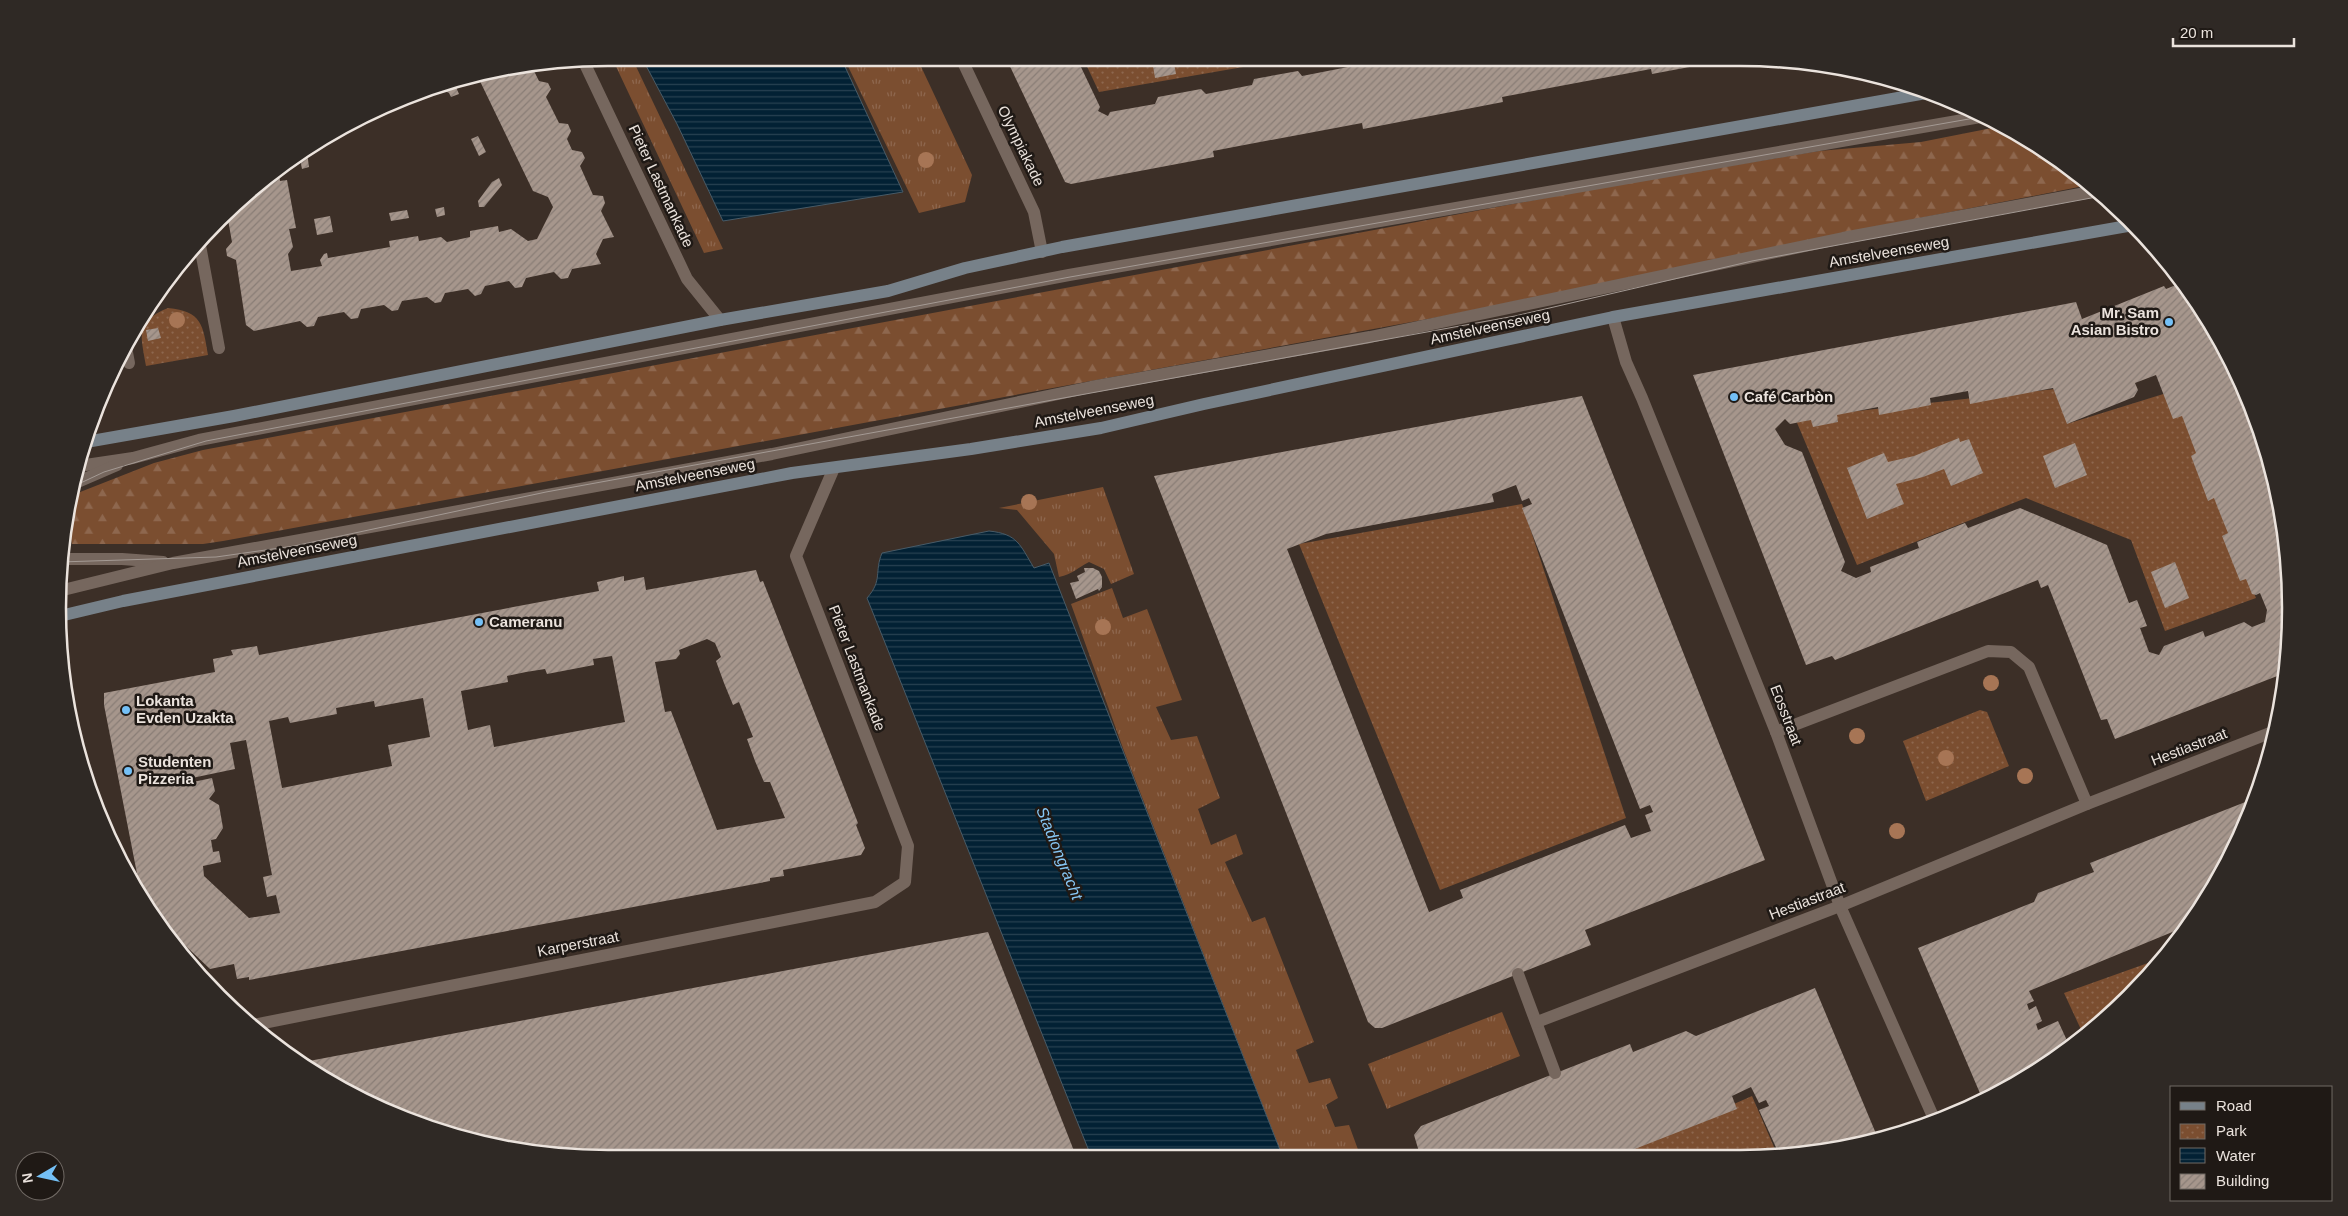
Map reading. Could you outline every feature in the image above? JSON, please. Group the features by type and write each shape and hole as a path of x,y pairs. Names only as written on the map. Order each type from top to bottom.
{"main road":[{"path":"93,441 234,416 720,320 888,291 965,268 1042,252 1914,95"},
{"name":"Amstelveenseweg","path":"66,615 123,601 792,473 1100,428 1613,317 2125,227"}],"street":[{"name":"Olympiakade","path":"964,66 1034,212 1042,252"},
{"name":"Pieter Lastmankade","path":"586,67 687,279 720,320"},
{"path":"86,465 133,458 199,440 1069,275 1972,118"},
{"name":"Amstelveenseweg","path":"67,588 173,563 772,454 1091,387 1379,335 1834,239 2087,193"},
{"path":"201,251 220,348"},
{"name":"Eosstraat","path":"1613,317 1626,362 1776,732 1840,906 1932,1114"},
{"path":"128,357 129,363"},
{"path":"82,480 133,458"},
{"name":"Pieter Lastmankade","path":"834,468 796,556 908,846 904,882"},
{"name":"Amstelveenseweg","path":"69,559 122,559 173,563"},
{"path":"1776,732 1988,651 2011,652 2029,667 2087,804"},
{"name":"Hestiastraat","path":"1537,1022 1840,906 2087,804 2266,734"},
{"name":"Karperstraat","path":"261,1023 875,902 904,882"},
{"path":"1518,974 1555,1073"}],"green space":[{"path":"616,66 636,66 723,249 704,253"},
{"path":"848,66 921,66 972,175 965,202 919,213"},
{"path":"1087,66 1249,66 1099,92"},
{"path":"1991,128 2041,158 2080,187 1874,227 1444,316 223,541 203,544 72,544 71,537 79,492 154,463 203,450 1614,185 1819,151 1921,142"},
{"path":"168,308 188,312 194,316 202,328 208,355 146,366 142,332 151,318"},
{"path":"2055,389 2070,423 2173,391 2256,598 2165,631 2131,540 2026,498 1857,565 1795,418"},
{"path":"1103,487 1134,574 1111,584 1104,569 1089,562 1071,573 1059,577 1054,554 1017,510 999,508"},
{"path":"1522,504 1626,818 1440,890 1299,544"},
{"path":"1112,588 1123,618 1147,609 1182,700 1156,707 1171,740 1197,736 1220,798 1198,809 1211,845 1236,834 1243,854 1225,862 1252,922 1265,917 1314,1042 1296,1050 1309,1083 1330,1078 1338,1098 1326,1105 1335,1127 1349,1125 1358,1150 1280,1150 1124,751 1071,604"},
{"path":"1980,710 1987,712 2009,766 1926,801 1903,741"},
{"path":"2149,963 2123,991 2081,1029 2064,993"},
{"path":"1502,1012 1520,1056 1387,1109 1368,1064"},
{"path":"1752,1096 1775,1149 1740,1150 1630,1150"}],"water":[{"path":"646,66 845,66 903,192 723,221 677,124"},
{"name":"Stadiongracht","path":"989,531 1006,535 1017,542 1034,568 1049,563 1280,1150 1089,1150 867,598 877,581 882,553"}],"building":[{"path":"1010,66 1080,66 1100,107 1098,111 1108,116 1110,112 1155,104 1158,97 1201,89 1206,94 1252,85 1254,79 1298,71 1302,76 1348,66 1695,66 1652,74 1651,69 1502,97 1503,102 1363,129 1362,123 1213,151 1214,157 1071,184 1065,182"},
{"path":"1153,66 1174,66 1176,74 1155,78"},
{"path":"534,71 539,81 548,83 551,89 546,97 559,123 568,124 571,131 567,139 572,150 582,152 585,158 580,166 593,195 603,196 605,203 601,211 614,237 603,239 596,254 601,264 572,269 568,278 561,279 554,272 526,278 522,287 515,288 509,281 485,286 481,294 475,296 468,289 445,293 441,302 435,303 427,297 402,301 398,310 392,311 384,305 361,309 358,318 351,319 344,312 318,317 314,326 307,327 300,321 254,331 246,325 236,260 227,256 226,249 232,242 228,222 279,177 280,181 287,180 296,228 289,229 293,247 288,254 291,271 322,266 320,260 327,253 328,258 390,247 389,241 418,236 419,241 441,237 447,242 470,237 470,231 498,226 499,232 511,229 528,241 537,239 553,207 548,197 533,191 480,82"},
{"path":"457,88 459,94 451,97 446,91"},
{"path":"478,136 486,152 479,156 471,139"},
{"path":"308,158 309,167 302,169 301,162"},
{"path":"499,178 502,185 484,207 479,207 478,201 492,182"},
{"path":"444,207 445,215 437,217 435,209"},
{"path":"407,210 409,218 391,221 389,213"},
{"path":"330,216 333,232 317,235 314,219"},
{"path":"2175,285 2209,337 2226,368 2241,401 2263,468 2277,537 2281,573 2281,643 2277,676 2115,739 2107,719 2101,720 2048,585 2041,588 2038,580 1835,660 1832,656 1806,665 1693,375 2076,302 2082,319 2164,286 2166,289","holes":["2156,375 2173,419 2182,416 2196,453 2191,456 2208,501 2214,498 2228,533 2222,536 2240,581 2246,579 2252,594 2260,593 2267,610 2265,622 2252,627 2244,622 2205,637 2203,631 2164,646 2159,655 2149,652 2140,628 2147,626 2137,600 2129,603 2107,545 2020,508 1968,528 1965,523 1917,542 1919,548 1870,567 1871,572 1856,578 1841,571 1845,562 1802,452 1785,445 1775,429 1785,419 1790,424 1811,420 1813,427 1838,422 1837,415 1878,407 1879,415 1931,405 1930,398 1968,391 1970,404 2053,388 2067,424 2134,397 2138,390 2135,383"]},
{"path":"158,328 161,338 148,341 146,330"},
{"path":"1582,396 1765,860 1585,930 1591,945 1382,1028 1375,1028 1368,1022 1154,476","holes":["1516,485 1522,501 1529,498 1532,504 1522,508 1640,809 1650,805 1653,812 1645,815 1651,831 1631,838 1625,825 1460,890 1463,898 1429,912 1287,549 1326,534 1494,502 1492,494"]},
{"path":"1959,438 1960,442 1969,439 1983,473 1951,486 1944,469 1896,484 1904,504 1867,519 1847,468 1884,453 1888,462 1914,456"},
{"path":"2075,443 2087,475 2055,488 2043,456"},
{"path":"2175,562 2189,598 2165,608 2151,572"},
{"path":"1084,568 1093,568 1099,571 1102,577 1102,587 1099,591 1098,589 1076,599 1070,583 1079,581 1077,576 1085,572"},
{"path":"756,570 760,582 763,581 858,823 856,825 865,848 861,855 783,870 784,876 770,878 770,881 249,980 249,977 237,979 234,964 210,969 178,938 138,876 104,705 104,693 215,672 213,659 233,655 231,650 257,646 259,655 599,591 597,582 624,576 624,581 644,577 646,590","holes":["707,639 715,643 721,657 716,661 724,683 733,705 739,702 753,737 747,739 755,761 764,782 770,782 785,818 717,830 671,711 665,712 655,662 676,659 680,654 679,650","612,656 625,722 494,747 490,725 468,730 461,691 508,682 507,676 526,672 545,669 547,674 594,665 593,659","423,698 430,737 388,745 392,766 282,788 269,721 288,717 290,723 337,714 336,708 374,701 375,707","246,740 272,875 263,877 267,897 276,895 280,913 249,918 204,876 203,866 221,862 219,851 213,852 211,840 216,839 223,828 219,805 209,799 215,791 212,778 193,782 192,778 235,769 230,743"]},
{"path":"2246,802 2226,848 2209,879 2175,931 2029,991 2034,1001 2027,1004 2029,1010 2036,1006 2042,1021 2036,1024 2038,1030 2058,1021 2067,1040 2011,1077 1980,1094 1918,948 2034,902 2038,893 2094,872 2090,863"},
{"path":"988,932 1074,1150 608,1150 537,1145 468,1131 401,1109 368,1094 311,1061"},
{"path":"1815,988 1875,1132 1811,1145 1777,1149 1759,1110 1769,1106 1766,1100 1759,1103 1751,1087 1732,1096 1737,1109 1632,1150 1418,1150 1414,1135 1421,1126 1630,1044 1633,1052 1686,1031 1696,1036"}],"tram line":[{"path":"82,483 104,472 206,441 1070,277 1972,118"},
{"path":"68,562 216,557 294,546 546,492 1515,316 1752,261 2093,198"}],"place":[{"name":"Mr. Sam Asian Bistro","path":"2169,322"},
{"name":"Café Carbòn","path":"1734,397"},
{"name":"Cameranu","path":"479,622"},
{"name":"Lokanta Evden Uzakta","path":"126,710"},
{"name":"Studenten Pizzeria","path":"128,771"}]}
